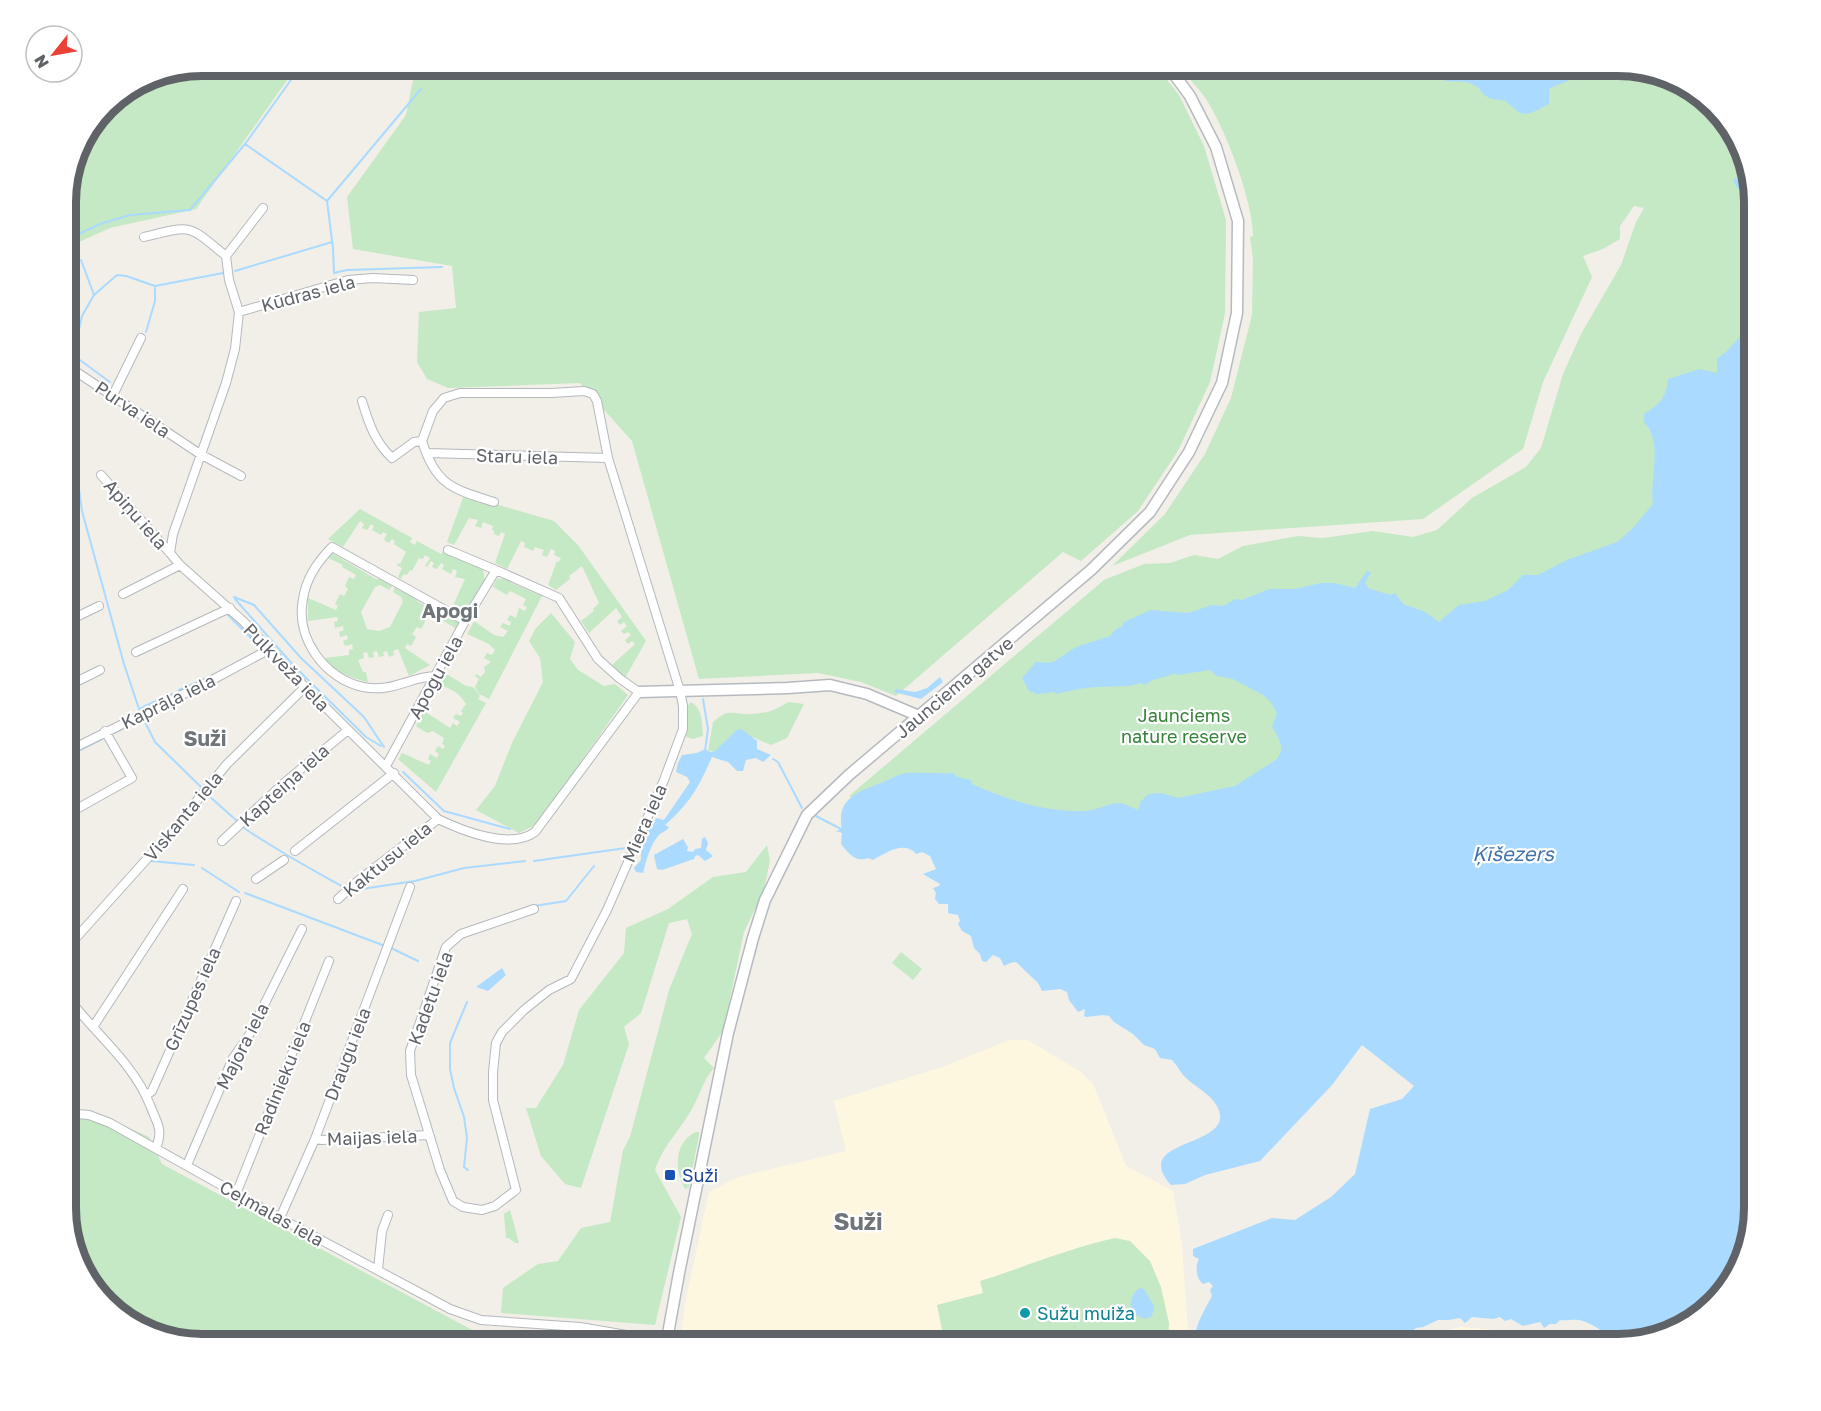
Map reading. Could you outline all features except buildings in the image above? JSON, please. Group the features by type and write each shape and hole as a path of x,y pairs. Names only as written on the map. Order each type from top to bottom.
{"main road":[{"name":"Jaunciema gatve","path":"668,1334 686,1233 728,1033 765,900 807,815 849,775 1091,570 1150,512 1190,452 1222,383 1237,314 1238,221 1216,147 1190,96 1176,76"},
{"path":"639,692 830,685 867,694 919,716"}],"street":[{"path":"226,256 263,208"},
{"path":"144,237 181,228 194,230 226,256 229,280 240,312 235,349 226,383 173,534 170,553"},
{"name":"Kūdras iela","path":"240,312 348,280 373,278 413,280"},
{"path":"113,395 141,338"},
{"name":"Purva iela","path":"77,371 200,454 242,476"},
{"name":"Miera iela","path":"422,441 433,411 444,398 460,393 584,391 593,394 597,401 608,458 683,706 683,729 664,780 607,910 571,978 549,990 524,1010 502,1032 496,1043 493,1100 516,1190 495,1206"},
{"path":"362,401 371,432 392,458 414,442 422,441 439,475 447,485 494,502"},
{"name":"Staru iela","path":"427,453 608,458"},
{"name":"Apiņu iela","path":"101,475 170,553"},
{"path":"436,676 423,676 389,687 362,687 342,678 321,662 307,638 304,626 302,600 310,576 320,559 332,547 465,621"},
{"path":"448,550 556,595 598,658 619,678 639,692"},
{"name":"Pulkveža iela","path":"170,553 180,565 230,608 268,650 438,819 461,830 487,836 526,839 535,832 639,692"},
{"path":"123,594 180,565"},
{"name":"Apogu iela","path":"386,766 465,621 496,570"},
{"path":"77,617 99,606"},
{"path":"136,652 230,608"},
{"name":"Kaprāļa iela","path":"77,746 268,650"},
{"path":"77,682 100,670"},
{"name":"Viskanta iela","path":"77,938 227,765 305,687"},
{"name":"Kapteiņa iela","path":"222,841 284,783 348,730"},
{"path":"77,809 132,778 105,731"},
{"path":"295,851 394,773"},
{"name":"Kaktusu iela","path":"338,899 438,819"},
{"path":"256,879 284,860"},
{"name":"Draugu iela","path":"280,1218 315,1139 410,887"},
{"path":"93,1027 183,889"},
{"name":"Grīzupes iela","path":"147,1095 152,1091 236,901"},
{"name":"Kadetu iela","path":"495,1206 482,1210 463,1208 453,1201 440,1170 411,1075 410,1051 446,947 462,934 534,909"},
{"name":"Majora iela","path":"187,1165 233,1058 249,1035 302,929"},
{"name":"Radinieku iela","path":"236,1194 328,961"},
{"path":"77,1008 134,1075 147,1095 159,1125 160,1132 156,1148"},
{"name":"Ceļmalas iela","path":"77,1114 89,1115 110,1123 236,1194 450,1309 477,1319 580,1327 618,1334"},
{"name":"Maijas iela","path":"315,1139 429,1135"},
{"path":"378,1269 382,1231 388,1215"}],"shaded area":[{"path":"1009,1040 1028,1040 1081,1072 1093,1084 1126,1166 1173,1191 1182,1245 1188,1334 681,1334 685,1304 709,1192 738,1177 846,1151 834,1101 942,1067"},
{"path":"1460,1327 1525,1334 1432,1334"}],"green space":[{"path":"1164,76 1179,95 1204,146 1226,220 1225,313 1210,382 1178,451 1138,511 1081,561 1063,552 896,696 861,682 818,673 699,679 632,441 580,383 448,388 427,379 417,362 419,312 456,308 452,266 353,249 347,197 406,115 414,77"},
{"name":"Jaunciems nature reserve","path":"1188,76 1619,76 1659,83 1689,98 1708,113 1728,139 1742,178 1744,202 1744,445 1320,836 876,815 849,796 1104,580 1144,564 1170,563 1194,555 1218,559 1243,546 1298,536 1323,538 1373,531 1413,537 1437,530 1472,498 1526,467 1541,448 1563,374 1581,334 1621,265 1636,222 1644,208 1634,206 1620,226 1620,239 1603,249 1583,256 1592,277 1543,382 1523,449 1423,519 1190,535 1112,566 1165,514 1205,454 1231,398 1252,315 1253,259 1250,237 1253,236 1252,221 1237,165 1203,95"},
{"path":"289,77 196,209 110,228 77,243 79,178 89,147 98,132 126,102 147,89 178,79"},
{"path":"464,495 554,521 578,545 646,641 625,678 612,665 635,644 632,641 628,644 625,640 631,635 621,631 627,626 624,622 620,625 617,621 622,617 616,608 589,633 581,621 594,611 593,609 599,603 582,566 556,590 548,585 557,561 559,562 561,558 554,555 555,551 551,549 547,557 542,555 544,550 535,547 533,551 524,547 525,543 521,541 507,569 495,563 505,534 501,532 499,536 494,534 493,526 483,522 481,528 475,526 478,520 469,518 454,545 447,542"},
{"path":"360,509 412,538 410,542 415,545 417,541 441,554 443,551 483,569 485,581 468,610 460,612 452,608 465,579 455,577 457,571 453,569 451,574 442,569 444,565 441,563 437,569 432,567 434,563 431,561 427,567 425,566 430,558 425,555 423,559 419,558 412,571 410,570 407,575 404,574 401,579 398,577 402,568 397,565 400,564 406,552 394,544 395,541 392,539 389,543 384,540 387,534 383,532 381,535 372,530 374,526 371,524 367,530 362,528 364,524 360,521 343,547 328,539"},
{"path":"332,553 376,579 382,579 393,585 389,590 380,585 375,587 361,612 367,629 379,631 390,627 403,602 401,597 393,592 395,587 459,623 457,629 424,613 422,617 426,620 421,629 417,627 412,634 416,637 411,646 407,644 405,648 430,665 409,676 398,649 393,651 394,655 389,657 387,651 383,652 384,656 379,657 377,651 373,652 374,657 369,658 367,652 363,653 364,658 358,660 363,672 366,672 368,682 344,674 329,663 325,658 349,655 349,650 353,649 352,644 345,646 343,641 348,639 347,635 340,637 339,632 344,630 343,626 335,628 334,622 338,621 337,617 308,621 308,598 336,610 338,606 335,604 340,594 344,596 348,589 345,586 349,577 354,579 356,575 342,567 343,565 328,558"},
{"path":"507,578 512,583 537,594 541,593 542,596 489,699 479,694 475,687 479,679 475,676 476,674 481,677 485,672 484,667 491,662 484,658 487,653 492,655 495,650 489,644 467,634 474,621 494,635 503,637 508,631 500,627 503,623 510,626 511,622 507,620 510,615 516,618 519,608 525,611 527,607 523,605 526,599 510,591 507,595 493,587 497,579"},
{"path":"551,613 575,642 570,659 578,670 604,686 615,684 628,695 537,824 519,833 476,810 495,786 512,743 543,682 540,658 529,641 536,628"},
{"path":"445,673 466,686 473,687 480,696 478,699 486,703 436,792 398,759 402,753 429,765 430,754 437,758 439,754 435,751 438,746 443,749 445,746 442,744 444,738 433,731 427,733 416,726 424,711 450,728 453,723 457,726 460,722 453,718 456,714 461,716 463,713 461,711 466,704 457,694 438,684"},
{"path":"691,702 700,713 703,736 693,739 685,736 688,705"},
{"path":"789,702 804,704 787,738 771,745 750,736 743,730 715,751 708,751 713,722 721,716 727,713 767,712"},
{"path":"767,845 770,860 764,890 744,932 723,1031 704,1058 714,1068 689,1114 663,1152 655,1170 681,1217 655,1325 501,1313 503,1288 538,1264 558,1261 581,1228 610,1222 623,1150 630,1137 669,990 692,934 687,919 669,923 641,1013 624,1027 629,1044 581,1188 565,1184 541,1156 526,1108 536,1108 563,1065 579,1010 624,953 626,928 668,909 713,877 746,872"},
{"path":"901,952 922,969 913,980 892,963"},
{"path":"77,1109 99,1114 149,1137 162,1164 476,1332 498,1334 202,1334 178,1332 147,1322 113,1298 98,1279 83,1249 77,1217"},
{"path":"699,1132 699,1135 689,1187 685,1189 679,1173 678,1157 683,1142"},
{"path":"510,1210 519,1243 506,1238 504,1214"},
{"path":"1115,1238 1130,1241 1150,1261 1161,1287 1169,1323 1168,1334 943,1334 937,1305 983,1293 980,1281"}],"water":[{"path":"1438,76 1574,76 1549,89 1549,104 1526,114 1517,111 1506,101 1491,99 1484,95 1478,87 1467,82 1446,81"},
{"path":"1735,178 1742,178 1743,193 1733,181"},
{"name":"Ķīšezers","path":"1744,332 1744,1209 1738,1249 1728,1272 1713,1292 1689,1313 1659,1328 1635,1333 1606,1334 1579,1320 1560,1320 1544,1328 1540,1322 1523,1326 1511,1319 1505,1321 1500,1317 1493,1319 1472,1317 1465,1323 1460,1318 1438,1320 1416,1328 1408,1334 1196,1334 1212,1296 1210,1290 1213,1286 1209,1282 1203,1284 1199,1279 1197,1269 1199,1259 1193,1256 1193,1249 1272,1218 1295,1220 1331,1197 1355,1174 1370,1109 1402,1099 1414,1086 1362,1045 1332,1085 1260,1161 1205,1175 1185,1184 1171,1185 1162,1170 1163,1158 1173,1150 1213,1130 1220,1120 1214,1101 1183,1075 1172,1060 1160,1058 1155,1049 1144,1045 1109,1016 1084,1016 1085,1009 1078,1012 1069,1000 1067,992 1060,989 1042,991 1038,983 1016,962 1004,966 1000,958 993,955 986,962 982,961 980,954 974,948 971,936 962,931 958,924 960,921 958,915 948,913 948,904 939,904 935,899 936,893 933,888 940,884 923,874 936,869 930,856 901,848 889,851 873,860 856,858 849,854 841,844 842,833 836,831 842,829 842,809 846,802 859,792 907,773 953,773 957,777 971,780 972,784 1013,800 1069,811 1088,811 1120,803 1138,810 1141,801 1149,794 1161,793 1178,798 1235,786 1277,759 1281,747 1272,727 1277,713 1270,701 1233,679 1217,676 1210,670 1177,675 1174,673 1146,685 1141,683 1129,686 1078,689 1056,694 1054,692 1037,694 1029,691 1022,678 1036,662 1055,661 1076,647 1110,636 1124,622 1151,610 1188,613 1212,605 1223,606 1236,599 1242,600 1269,589 1295,589 1321,583 1334,583 1355,588 1367,571 1371,572 1365,583 1368,588 1390,595 1395,593 1403,604 1425,612 1439,622 1459,605 1485,601 1508,590 1523,575 1538,575 1567,560 1617,542 1632,529 1653,504 1655,450 1650,430 1644,422 1644,414 1661,400 1666,391 1668,379 1699,369 1717,373 1717,359"},
{"path":"940,677 943,682 921,699 894,692 896,689 915,692 927,688"},
{"path":"738,729 743,730 757,741 757,749 771,755 763,762 756,758 746,760 743,771 737,771 728,762 712,757 693,794 665,825 669,827 668,829 655,840 643,873 636,872 634,868 641,860 642,842 646,832 657,818 664,820 690,782 687,777 676,772 682,755 697,753 705,749 710,752 715,751"},
{"path":"705,837 708,843 706,850 713,856 705,861 698,855 694,859 662,870 657,869 654,855 683,839 688,847 687,851 693,852 701,848 702,839"},
{"path":"502,968 506,975 488,991 476,987"},
{"path":"1140,1288 1144,1289 1154,1306 1152,1316 1146,1318 1141,1318 1131,1311 1132,1298"}],"waterway":[{"path":"245,144 293,77"},
{"path":"327,201 421,89"},
{"path":"77,235 100,224 130,215 190,210 245,144 327,201 334,273 347,270 442,267"},
{"path":"235,271 332,242"},
{"path":"81,260 94,295"},
{"path":"77,338 82,316 94,295 117,275 155,286 223,273"},
{"path":"146,332 155,301 155,288"},
{"path":"77,358 110,382"},
{"path":"77,475 82,511 124,664 139,709 156,701"},
{"path":"234,597 254,605 301,658 364,717 384,747"},
{"path":"235,599 294,666 366,737 381,746"},
{"path":"227,614 261,650"},
{"path":"273,659 295,683"},
{"path":"179,690 216,674"},
{"path":"162,699 172,694"},
{"path":"306,695 321,708"},
{"path":"703,699 708,729 705,751"},
{"path":"114,733 143,718 155,742 202,788"},
{"path":"77,752 102,739"},
{"path":"372,759 385,772"},
{"path":"773,759 778,762 802,808"},
{"path":"403,772 444,811 510,829"},
{"path":"208,795 237,821"},
{"path":"816,816 843,830"},
{"path":"244,828 343,887"},
{"path":"534,861 626,848"},
{"path":"151,861 194,865"},
{"path":"355,890 415,881 464,868 525,861"},
{"path":"534,906 566,901 594,866"},
{"path":"202,868 239,892"},
{"path":"245,893 385,946"},
{"path":"391,948 418,961"},
{"path":"467,1002 450,1043 450,1069 464,1117 467,1138 464,1167 468,1170"}],"place":[{"name":"Suži","path":"670,1175"},
{"name":"Sužu muiža","path":"1025,1313"}],"district":[{"name":"Apogi","path":"450,610"},
{"name":"Suži","path":"205,738"},
{"name":"Suži","path":"858,1220"}]}
